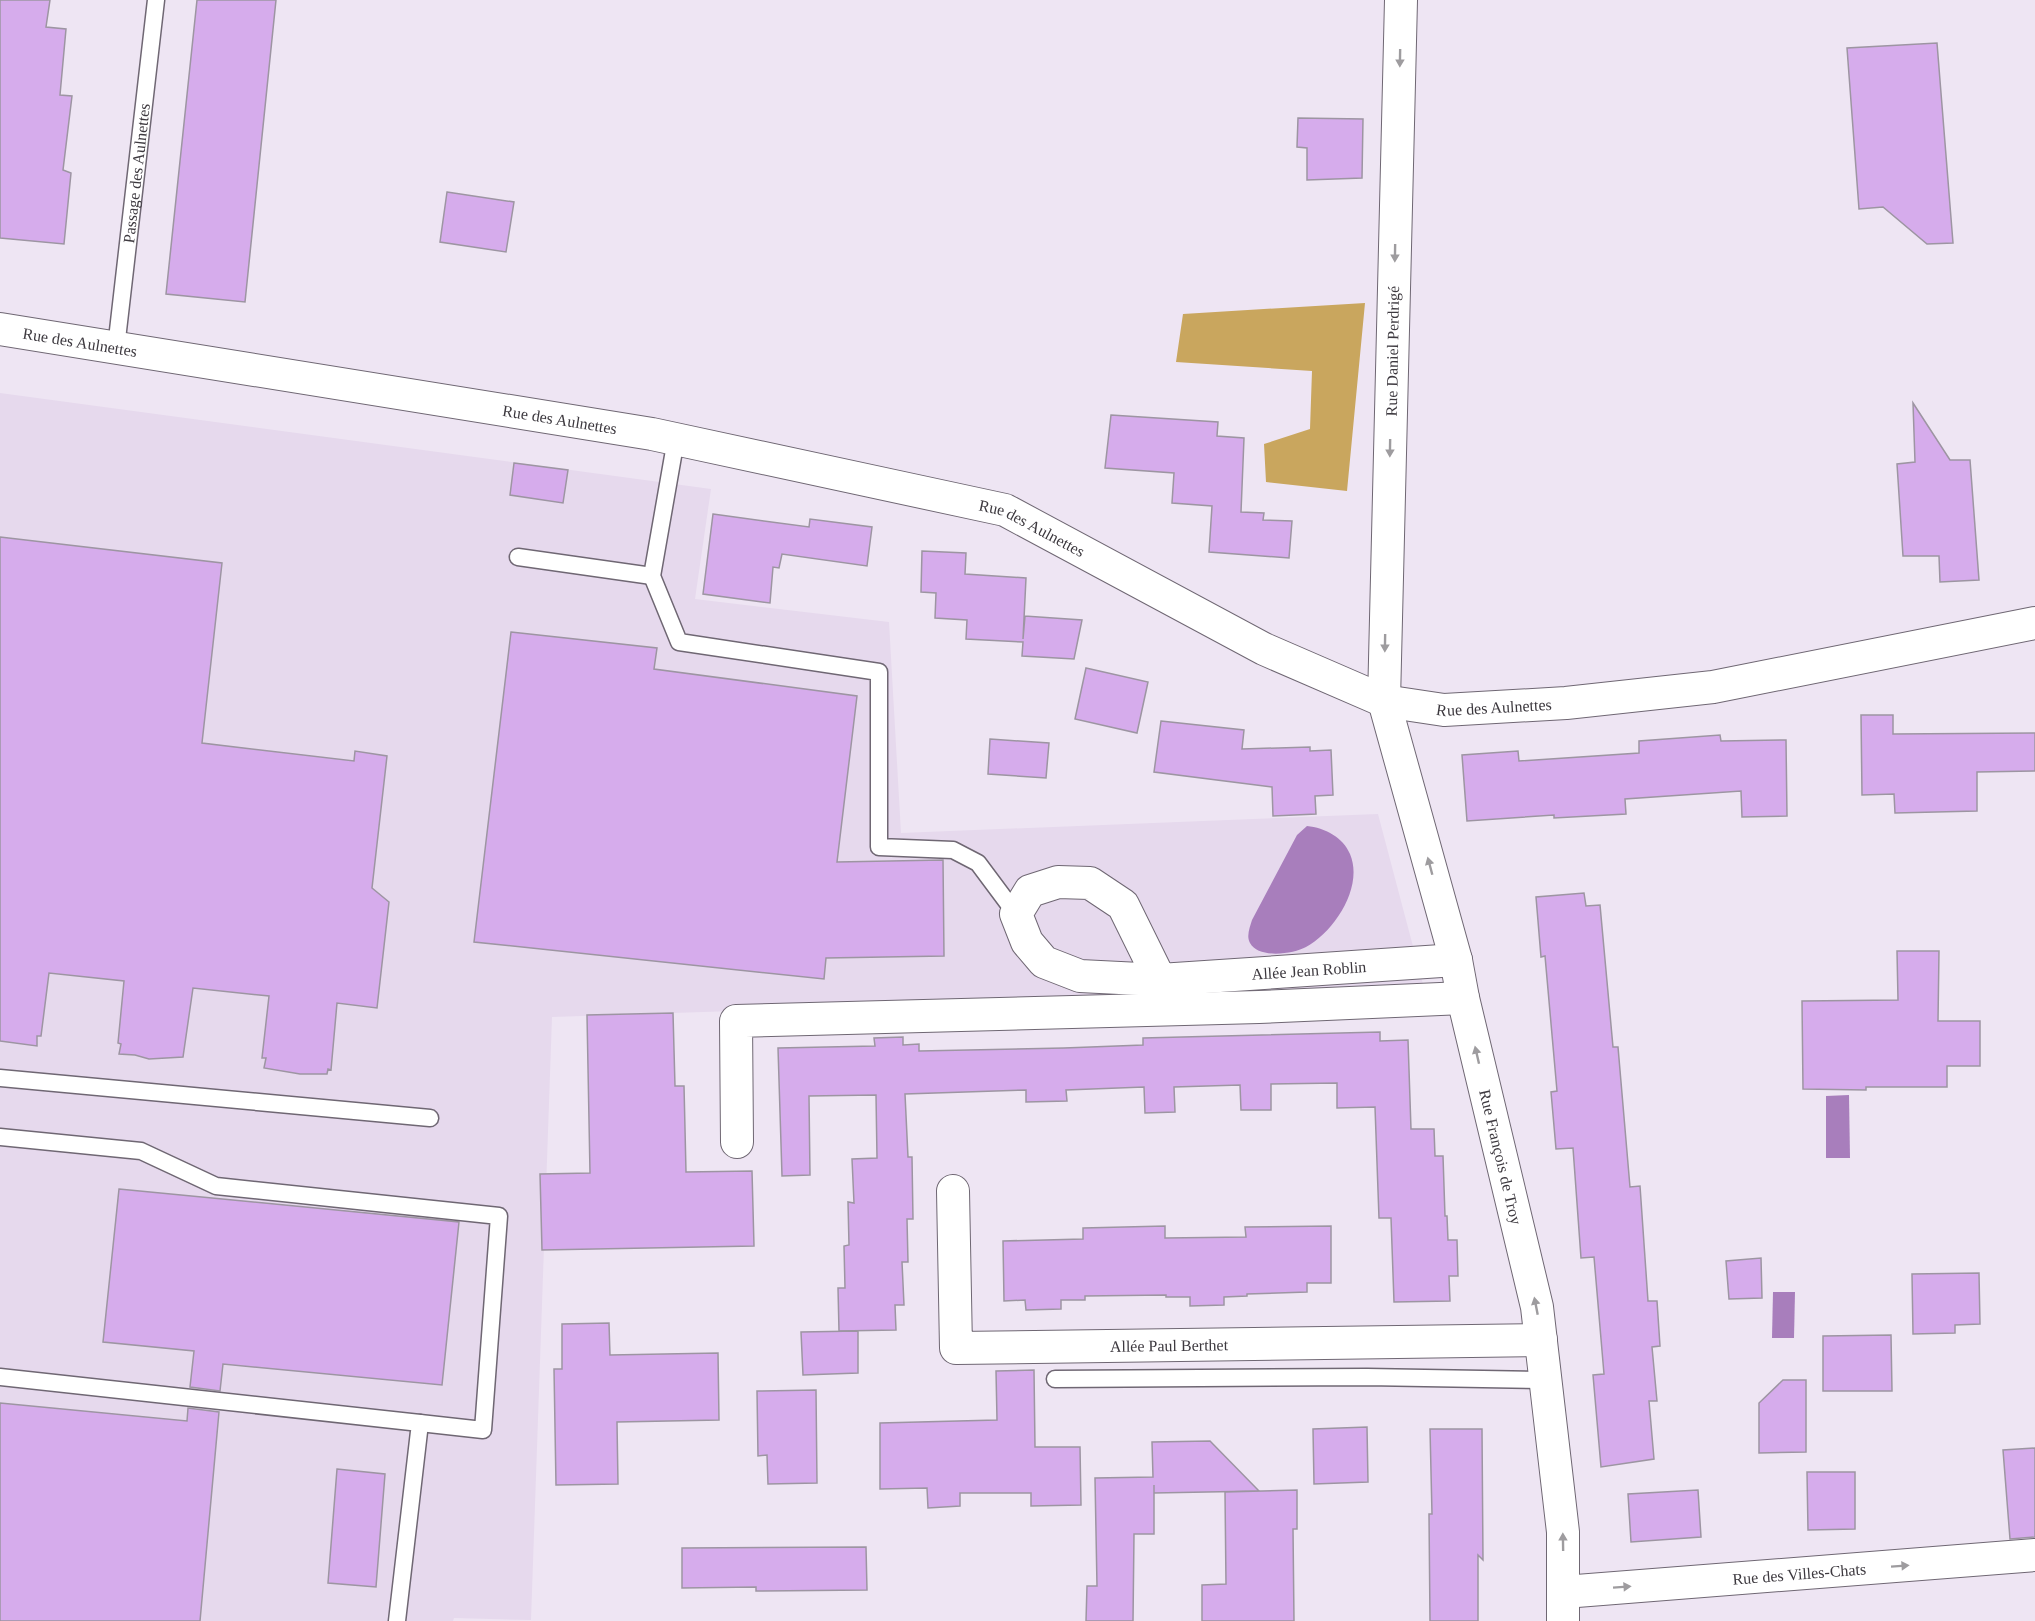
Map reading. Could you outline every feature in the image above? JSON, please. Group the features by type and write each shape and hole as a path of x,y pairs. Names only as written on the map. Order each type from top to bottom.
{"street":[{"name":"Rue Daniel Perdrigé","path":"1384,701 1401,0"},
{"name":"Rue des Aulnettes","path":"0,329 676,439 1005,510 1263,649 1384,701 1444,710 1566,703 1713,687 2035,623"},
{"name":"Rue François de Troy","path":"1384,701 1456,960 1537,1308 1563,1532 1564,1607"},
{"path":"1016,914 1030,891 1058,882 1090,883 1123,905 1160,980"},
{"name":"Allée Jean Roblin","path":"1016,914 1027,942 1044,962 1080,976 1160,980 1456,960"},
{"path":"737,1142 736,1021 1259,1007 1463,998"},
{"name":"Allée Paul Berthet","path":"953,1191 956,1348 1541,1340"},
{"name":"Rue des Villes-Chats","path":"1564,1607 2035,1555"}],"lane":[{"name":"Passage des Aulnettes","path":"116,348 156,0"},
{"path":"676,439 652,576 679,642 879,672 879,847 953,850 978,863 1016,914"},
{"path":"518,557 652,576"},
{"path":"0,1078 430,1118"},
{"path":"0,1137 141,1151 216,1186 499,1216 483,1430 0,1377"},
{"path":"1055,1379 1367,1377 1545,1380"},
{"path":"398,1621 420,1423"}],"shaded area":[{"path":"1365,303 1347,491 1266,482 1264,444 1310,429 1312,371 1176,362 1183,314"},
{"path":"0,393 711,489 695,599 889,622 901,833 1378,814 1424,988 552,1017 531,1620 454,1618 453,1621 0,1621"},
{"path":"1307,826 1333,834 1347,848 1353,867 1350,894 1336,920 1317,940 1293,952 1276,954 1261,951 1254,948 1248,937 1252,920 1297,835"},
{"path":"1849,1095 1850,1158 1826,1158 1826,1096"},
{"path":"1773,1292 1795,1292 1794,1338 1772,1338"}],"building":[{"path":"0,0 50,0 46,27 66,29 60,95 72,96 63,170 71,173 64,244 0,238"},
{"path":"197,0 276,0 245,302 166,294"},
{"path":"1937,43 1953,243 1927,244 1883,207 1859,209 1847,48"},
{"path":"1298,118 1363,119 1362,178 1307,180 1307,148 1297,147"},
{"path":"447,192 514,202 506,252 440,242"},
{"path":"1913,403 1950,460 1970,460 1979,580 1940,582 1939,556 1903,556 1897,464 1915,462"},
{"path":"1111,415 1218,422 1217,436 1244,438 1241,512 1264,513 1263,520 1292,521 1289,558 1209,552 1212,506 1172,503 1174,473 1105,468"},
{"path":"514,463 568,470 563,503 510,495"},
{"path":"713,514 809,527 810,519 872,527 867,566 782,554 779,568 773,567 770,603 703,594"},
{"path":"0,537 222,563 202,743 354,761 355,751 387,756 372,888 389,902 377,1008 337,1003 331,1070 328,1069 327,1074 300,1074 264,1068 266,1058 262,1058 269,996 193,988 183,1057 149,1059 119,1054 124,981 49,973 41,1036 37,1036 37,1046 0,1041"},
{"path":"922,551 966,553 965,574 1026,578 1023,639 1025,616 1082,620 1074,659 1022,656 1023,642 966,639 967,620 935,618 936,593 921,592"},
{"path":"511,632 657,648 654,669 857,696 837,862 943,860 944,956 826,958 824,979 474,942"},
{"path":"1086,668 1148,682 1137,733 1075,719"},
{"path":"1861,715 1893,715 1893,734 2035,733 2035,771 1977,772 1977,811 1895,813 1894,794 1862,795"},
{"path":"1161,721 1244,730 1242,749 1310,747 1310,751 1331,750 1333,795 1315,796 1316,814 1273,816 1272,787 1154,772"},
{"path":"1720,735 1721,741 1786,740 1787,816 1742,817 1741,791 1625,799 1626,814 1554,818 1554,815 1467,821 1462,755 1518,751 1519,761 1639,753 1639,741"},
{"path":"990,739 1049,743 1046,778 988,774"},
{"path":"1584,893 1586,906 1600,905 1613,1047 1618,1047 1630,1187 1640,1186 1648,1301 1657,1301 1660,1346 1652,1347 1657,1401 1649,1401 1654,1459 1601,1467 1593,1375 1604,1374 1594,1257 1581,1258 1573,1148 1556,1149 1551,1092 1557,1091 1545,956 1541,957 1536,897"},
{"path":"1897,951 1939,951 1938,1021 1980,1021 1980,1066 1947,1066 1947,1087 1866,1087 1866,1090 1803,1089 1802,1001 1898,1000"},
{"path":"673,1013 675,1086 684,1086 686,1172 752,1171 754,1246 542,1250 540,1174 590,1173 587,1015"},
{"path":"1380,1032 1380,1041 1408,1040 1411,1129 1434,1129 1435,1156 1443,1156 1448,1240 1457,1240 1458,1276 1449,1276 1450,1301 1394,1302 1391,1218 1379,1218 1375,1107 1337,1108 1337,1083 1271,1084 1271,1110 1241,1110 1240,1085 1174,1087 1175,1112 1145,1113 1144,1087 1066,1090 1067,1101 1026,1102 1026,1090 905,1094 908,1157 912,1157 913,1219 907,1219 908,1262 902,1262 904,1305 895,1305 896,1330 839,1331 838,1288 845,1288 844,1246 849,1245 848,1202 854,1203 852,1159 877,1158 876,1095 809,1096 810,1175 782,1176 778,1048 875,1046 874,1038 903,1037 903,1045 919,1044 919,1051 1143,1045 1143,1038"},
{"path":"119,1189 459,1222 442,1385 223,1364 220,1391 190,1387 194,1351 103,1342"},
{"path":"1165,1226 1165,1238 1246,1237 1245,1227 1331,1226 1331,1283 1307,1283 1307,1292 1224,1297 1224,1305 1190,1306 1190,1297 1166,1297 1166,1295 1085,1296 1085,1300 1061,1300 1061,1309 1026,1310 1025,1300 1004,1301 1003,1241 1083,1239 1083,1228"},
{"path":"1761,1258 1762,1298 1729,1299 1726,1261"},
{"path":"1979,1273 1980,1324 1955,1325 1955,1333 1913,1334 1912,1274"},
{"path":"609,1323 610,1355 718,1353 719,1420 617,1422 618,1484 556,1485 554,1369 562,1369 562,1324"},
{"path":"858,1331 858,1373 803,1375 801,1332"},
{"path":"1891,1335 1892,1391 1823,1391 1823,1336"},
{"path":"1034,1370 1035,1447 1080,1447 1081,1505 1031,1506 1031,1493 960,1493 960,1506 928,1508 927,1488 880,1489 880,1423 997,1420 996,1371"},
{"path":"1783,1380 1806,1380 1806,1452 1759,1453 1759,1403"},
{"path":"816,1390 817,1483 768,1484 767,1455 758,1456 757,1391"},
{"path":"0,1403 187,1421 188,1408 219,1412 200,1621 0,1621"},
{"path":"1367,1427 1368,1482 1314,1484 1313,1429"},
{"path":"1430,1429 1482,1429 1483,1560 1478,1555 1478,1621 1430,1621 1429,1514 1432,1514"},
{"path":"1210,1441 1259,1491 1154,1493 1154,1534 1134,1534 1133,1621 1086,1621 1087,1586 1097,1586 1095,1478 1153,1477 1152,1442"},
{"path":"2035,1448 2035,1537 2010,1539 2003,1450"},
{"path":"337,1469 385,1474 376,1587 328,1583"},
{"path":"1807,1472 1855,1472 1855,1529 1808,1530"},
{"path":"1297,1490 1297,1529 1293,1529 1294,1621 1202,1621 1202,1585 1226,1584 1225,1492"},
{"path":"1698,1490 1701,1537 1631,1542 1628,1494"},
{"path":"866,1547 867,1590 756,1591 756,1587 682,1588 682,1548"}]}
